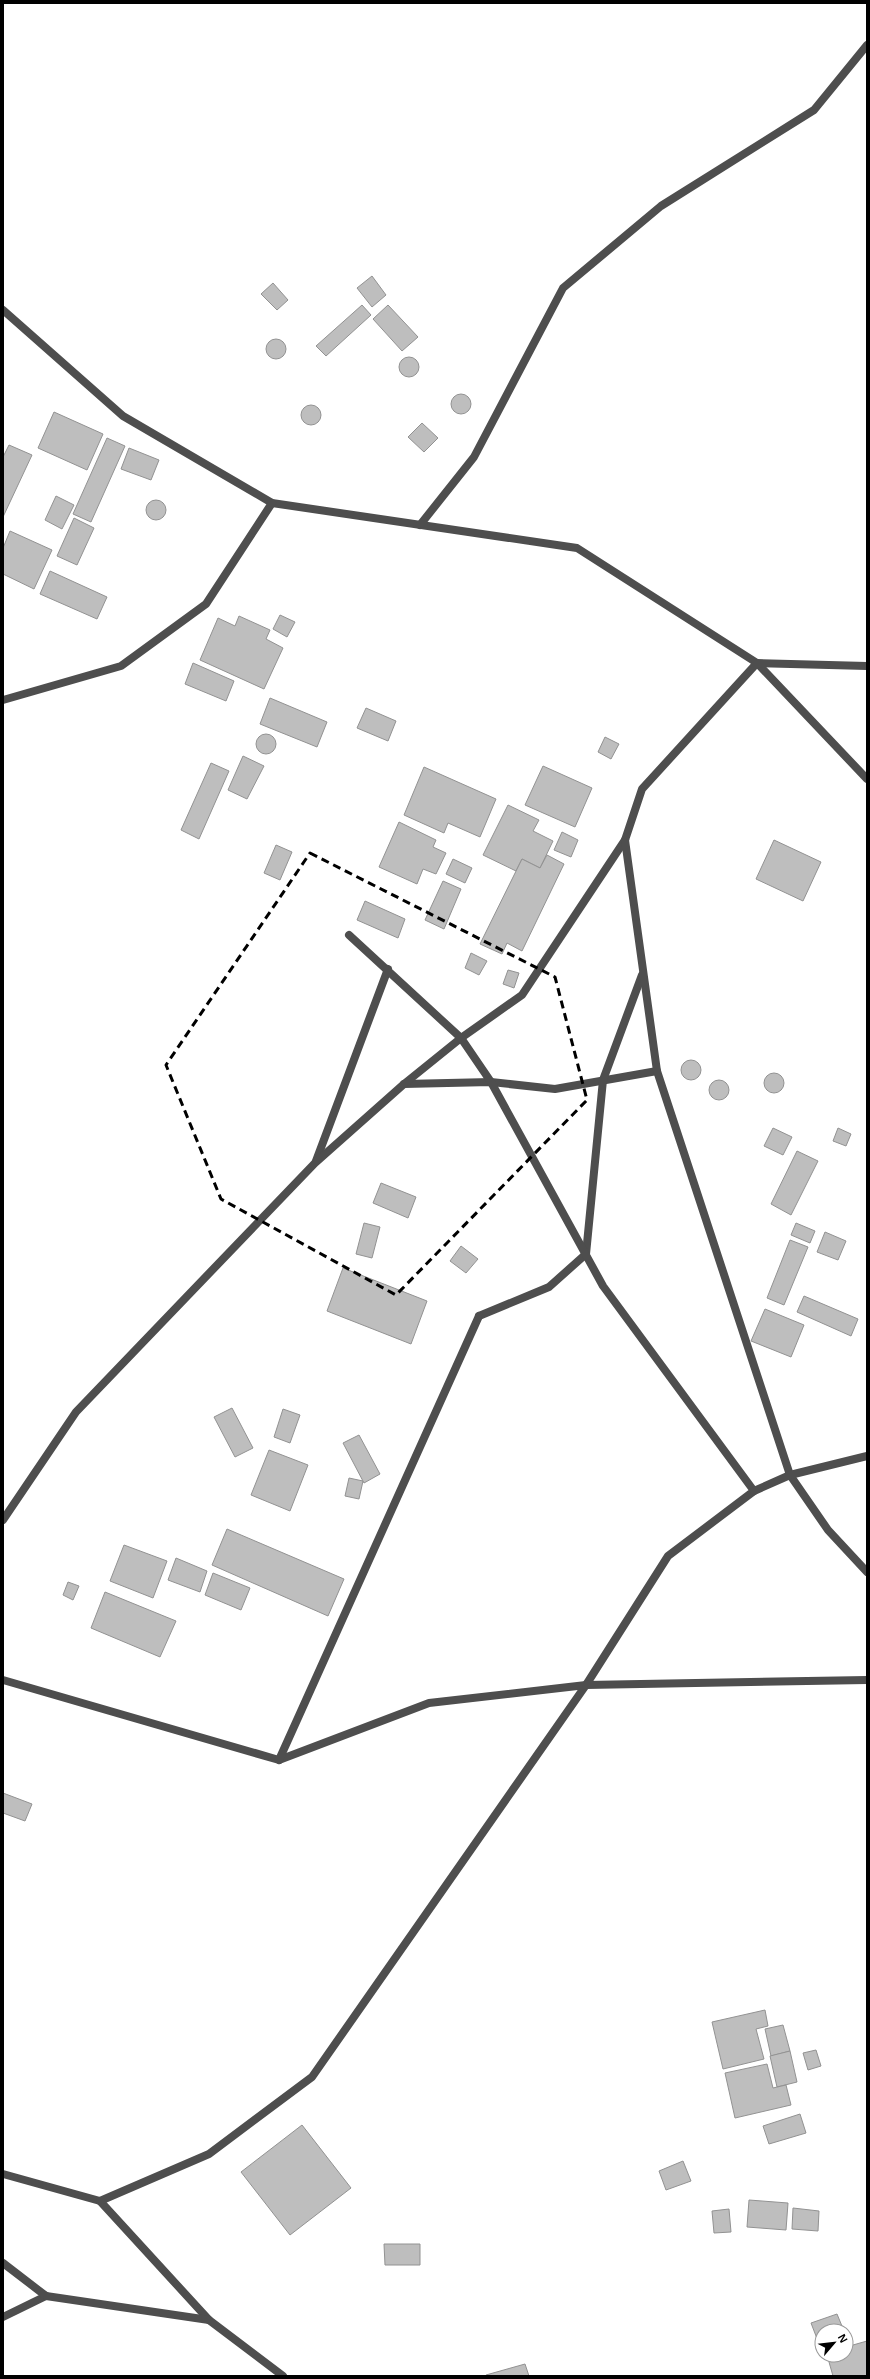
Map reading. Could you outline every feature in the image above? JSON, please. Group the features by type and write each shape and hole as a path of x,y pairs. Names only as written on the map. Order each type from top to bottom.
{"street":[{"path":"420,525 474,457 563,288 661,206 814,110 867,45"},
{"path":"3,310 123,416 272,503 577,548 757,664 867,779"},
{"path":"3,700 121,666 200,609 206,604 272,503"},
{"path":"3,1520 76,1412 315,1163 404,1084 461,1038 522,995 625,840 642,789 757,664 867,666"},
{"path":"625,840 642,975 657,1070 790,1475 828,1530 867,1572"},
{"path":"349,935 388,969 461,1038 491,1082 603,1286 754,1491"},
{"path":"315,1163 388,969"},
{"path":"279,1760 479,1316 549,1287 586,1254 603,1080 642,975"},
{"path":"404,1084 491,1082 555,1089 657,1070"},
{"path":"100,2201 209,2154 312,2077 586,1685 668,1556 754,1491 790,1475 867,1456"},
{"path":"3,1680 279,1760 430,1703 586,1685 867,1680"},
{"path":"3,2174 100,2201 209,2320 283,2376"},
{"path":"3,2262 46,2296 209,2320"},
{"path":"3,2317 46,2296"}],"highlighted area":[{"path":"310,853 555,977 587,1100 396,1295 221,1199 166,1065"}],"building":[{"path":"372,276 386,295 372,307 357,288"},
{"path":"273,283 288,300 277,310 261,294"},
{"path":"362,305 371,315 326,356 316,346"},
{"path":"388,305 418,337 402,351 373,319"},
{"path":"276,339 283,342 286,349 283,356 276,359 269,356 266,349 269,342"},
{"path":"409,357 416,360 419,367 416,374 409,377 402,374 399,367 402,360"},
{"path":"461,394 468,397 471,404 468,411 461,414 454,411 451,404 454,397"},
{"path":"311,405 318,408 321,415 318,422 311,425 304,422 301,415 304,408"},
{"path":"54,412 103,434 87,470 38,448"},
{"path":"422,423 438,438 424,452 408,437"},
{"path":"107,438 125,446 91,522 73,514"},
{"path":"9,445 32,455 3,517 3,457"},
{"path":"129,448 159,460 151,480 121,469"},
{"path":"56,496 74,505 62,529 45,520"},
{"path":"156,500 163,503 166,510 163,517 156,520 149,517 146,510 149,503"},
{"path":"74,518 94,528 77,565 57,556"},
{"path":"10,531 52,550 34,589 3,574 3,548"},
{"path":"50,571 107,597 97,619 40,594"},
{"path":"280,615 295,622 287,637 273,629"},
{"path":"239,616 270,630 266,639 283,648 264,689 200,660 218,618 235,626"},
{"path":"193,663 234,681 226,701 185,684"},
{"path":"270,698 327,722 317,747 260,724"},
{"path":"366,708 396,721 388,741 357,728"},
{"path":"266,734 273,737 276,744 273,751 266,754 259,751 256,744 259,737"},
{"path":"605,737 619,744 611,759 598,752"},
{"path":"243,756 264,766 247,799 228,790"},
{"path":"211,763 229,771 199,839 181,830"},
{"path":"543,766 592,788 575,827 525,805"},
{"path":"424,767 496,799 480,837 448,823 444,833 404,815"},
{"path":"508,805 539,820 533,831 553,841 540,868 522,859 516,871 483,855"},
{"path":"399,822 436,840 433,847 446,853 436,874 423,869 417,884 379,867"},
{"path":"562,832 578,840 571,857 554,850"},
{"path":"774,840 821,862 803,901 756,879"},
{"path":"276,845 292,852 280,880 264,873"},
{"path":"547,855 564,864 522,951 507,943 502,954 480,944 522,859 540,868"},
{"path":"453,859 472,868 465,883 446,874"},
{"path":"443,881 461,889 444,929 425,920"},
{"path":"365,901 405,919 398,938 357,920"},
{"path":"471,953 487,961 479,975 465,968"},
{"path":"508,970 519,973 514,988 503,984"},
{"path":"691,1060 698,1063 701,1070 698,1077 691,1080 684,1077 681,1070 684,1063"},
{"path":"774,1073 781,1076 784,1083 781,1090 774,1093 767,1090 764,1083 767,1076"},
{"path":"719,1080 726,1083 729,1090 726,1097 719,1100 712,1097 709,1090 712,1083"},
{"path":"773,1128 792,1137 783,1155 764,1146"},
{"path":"838,1128 851,1134 846,1146 833,1141"},
{"path":"797,1151 818,1161 791,1215 771,1204"},
{"path":"381,1183 416,1197 408,1218 373,1203"},
{"path":"364,1223 380,1227 372,1258 356,1254"},
{"path":"796,1223 815,1231 810,1243 791,1235"},
{"path":"825,1232 846,1241 838,1260 817,1252"},
{"path":"790,1240 808,1247 784,1305 767,1298"},
{"path":"461,1246 478,1259 466,1273 450,1261"},
{"path":"343,1268 427,1301 411,1344 327,1311"},
{"path":"804,1296 858,1319 851,1336 797,1312"},
{"path":"765,1309 804,1325 791,1357 751,1341"},
{"path":"232,1408 253,1448 235,1457 214,1417"},
{"path":"283,1409 300,1415 290,1443 274,1437"},
{"path":"359,1435 380,1474 364,1483 343,1443"},
{"path":"269,1450 308,1465 290,1511 251,1495"},
{"path":"349,1478 363,1481 359,1499 345,1496"},
{"path":"227,1529 344,1579 328,1616 212,1565"},
{"path":"124,1545 167,1561 153,1598 110,1581"},
{"path":"176,1558 207,1571 200,1592 168,1580"},
{"path":"213,1573 250,1588 241,1610 205,1595"},
{"path":"68,1582 79,1586 73,1600 63,1595"},
{"path":"105,1592 176,1621 160,1657 91,1628"},
{"path":"3,1793 32,1804 25,1821 3,1813"},
{"path":"765,2010 768,2026 756,2029 764,2059 723,2069 712,2022"},
{"path":"783,2025 790,2051 771,2056 765,2029"},
{"path":"816,2050 821,2066 808,2070 803,2053"},
{"path":"790,2051 797,2082 777,2087 770,2056"},
{"path":"767,2064 773,2088 786,2085 791,2105 735,2118 725,2073"},
{"path":"800,2114 806,2133 769,2144 763,2126"},
{"path":"302,2125 351,2188 290,2235 241,2172"},
{"path":"683,2161 691,2181 666,2190 659,2171"},
{"path":"749,2200 788,2203 786,2230 747,2227"},
{"path":"793,2208 819,2211 818,2231 792,2229"},
{"path":"729,2209 731,2232 714,2233 712,2211"},
{"path":"384,2244 420,2244 420,2265 385,2265"},
{"path":"837,2314 841,2323 814,2323 814,2331 811,2323"},
{"path":"867,2341 867,2376 833,2376 829,2363 854,2363 854,2345"},
{"path":"525,2364 529,2376 486,2376 486,2375"}]}
